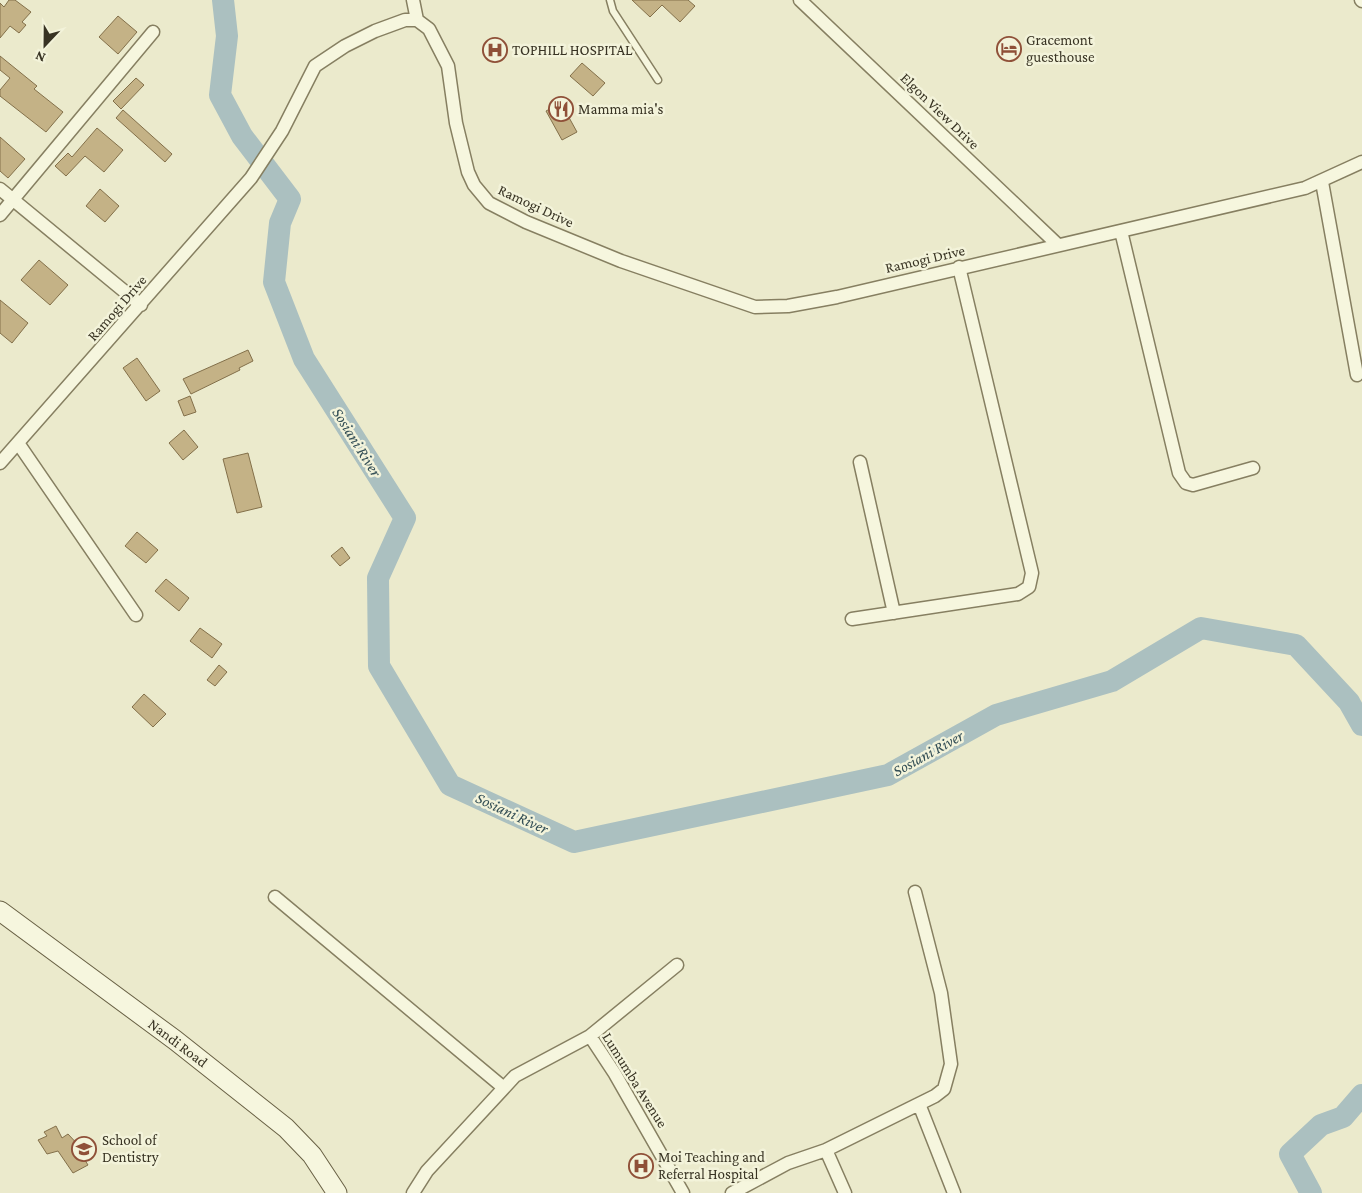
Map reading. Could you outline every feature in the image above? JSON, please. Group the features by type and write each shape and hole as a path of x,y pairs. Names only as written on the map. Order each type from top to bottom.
{"street":[{"path":"413,0 417,20"},
{"name":"Elgon View Drive","path":"800,0 1058,245"},
{"name":"Ramogi Drive","path":"0,463 251,178 282,131 315,66 345,46 375,31 405,20 417,20 430,29 448,66 456,123 468,172 474,185 489,203 526,222 621,261 755,307 788,306 1305,188 1322,182 1362,162"},
{"path":"0,215 153,32"},
{"path":"1322,182 1357,374"},
{"path":"0,189 141,305"},
{"path":"1121,231 1179,473 1186,483 1193,485 1254,468"},
{"path":"852,619 1018,594 1029,587 1032,573 959,267"},
{"path":"18,443 136,615"},
{"path":"860,462 894,612"},
{"path":"732,1193 788,1163 826,1150 919,1104 944,1089 951,1064 941,993 915,892"},
{"path":"275,897 504,1088"},
{"name":"Nandi Road","path":"0,911 197,1057 286,1128 312,1155 338,1193"},
{"path":"590,1036 676,965"},
{"name":"Lumumba Avenue","path":"413,1193 427,1171 504,1088 524,1070 590,1036 615,1074 683,1193"},
{"path":"919,1104 954,1193"},
{"path":"826,1150 845,1193"}],"lane":[{"path":"610,0 613,11 658,80"}],"building":[{"path":"9,0 15,0 31,12 22,22 26,25 19,33 10,26 0,38 0,3 4,7"},
{"path":"632,0 688,0 695,6 680,22 662,5 650,17"},
{"path":"118,16 137,32 118,54 99,37"},
{"path":"0,56 37,86 34,89 63,112 46,132 0,96 0,90 10,78 0,70"},
{"path":"582,63 605,83 593,96 570,76"},
{"path":"136,78 144,85 121,109 113,101"},
{"path":"561,103 577,132 562,140 546,111"},
{"path":"123,110 172,154 165,162 116,118"},
{"path":"97,128 123,150 104,172 85,156 66,176 55,166 68,153 72,157"},
{"path":"0,137 25,159 8,178 0,171"},
{"path":"100,189 119,206 105,222 86,206"},
{"path":"39,260 68,285 50,305 21,280"},
{"path":"0,300 28,323 12,343 0,333"},
{"path":"248,350 253,361 239,368 240,370 191,394 183,379"},
{"path":"137,358 160,391 146,401 123,368"},
{"path":"190,396 196,412 184,416 178,401"},
{"path":"184,430 198,447 183,460 169,443"},
{"path":"248,453 262,507 237,513 223,459"},
{"path":"137,532 158,550 146,563 125,546"},
{"path":"342,547 350,558 340,566 331,556"},
{"path":"166,579 189,598 179,611 155,591"},
{"path":"200,628 222,644 212,658 190,641"},
{"path":"219,665 227,672 215,686 207,680"},
{"path":"144,694 166,714 153,727 132,707"},
{"name":"School of Dentistry","path":"56,1126 62,1138 68,1134 82,1149 79,1151 88,1165 73,1173 58,1151 47,1154 38,1140 47,1136 44,1132"}],"waterway":[{"name":"Sosiani River","path":"223,0 227,36 220,95 242,136 290,199 280,223 274,282 304,359 405,518 378,578 379,666 450,785 574,842 888,775 996,715 1112,681 1201,628 1296,645 1349,702 1362,725"},
{"name":"Sosiani River","path":"1311,1193 1290,1154 1321,1125 1343,1117 1362,1095"}],"place":[{"name":"Gracemont guesthouse","path":"1009,49"},
{"name":"TOPHILL HOSPITAL","path":"495,50"},
{"name":"Mamma mia's","path":"561,109"},
{"name":"School of Dentistry","path":"84,1149"},
{"name":"Moi Teaching and Referral Hospital","path":"641,1166"}]}
